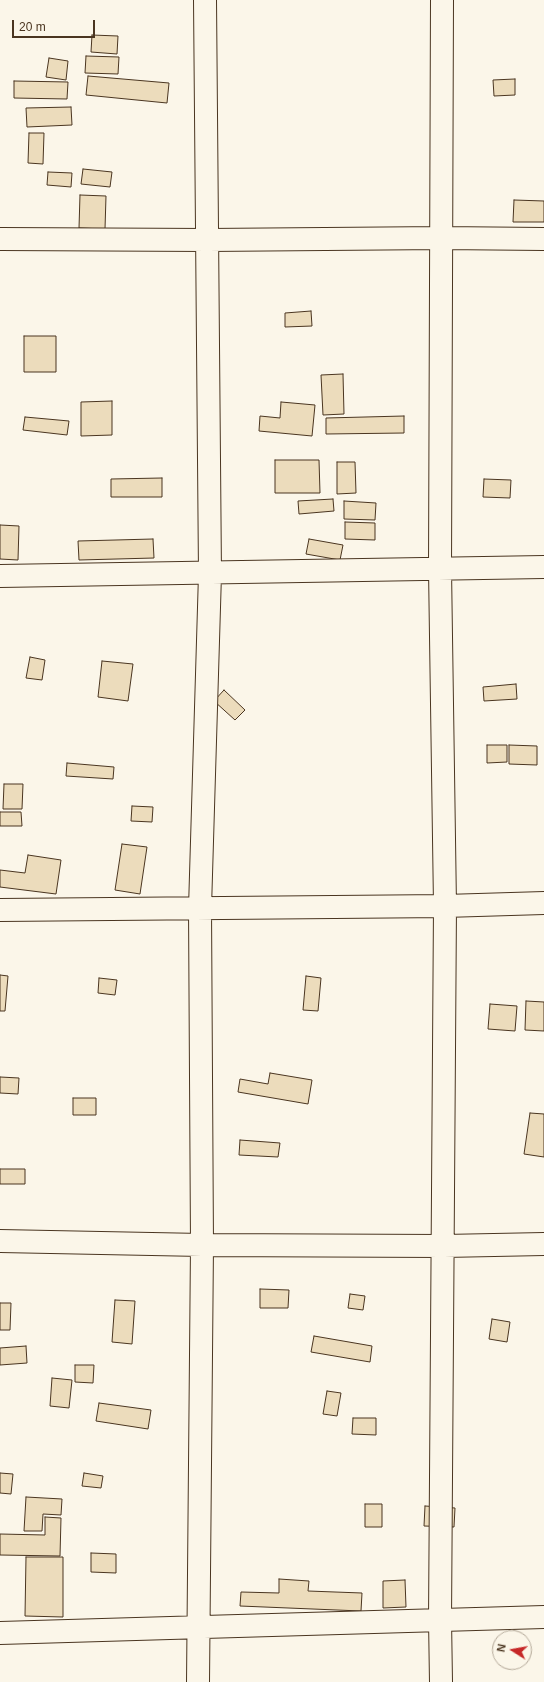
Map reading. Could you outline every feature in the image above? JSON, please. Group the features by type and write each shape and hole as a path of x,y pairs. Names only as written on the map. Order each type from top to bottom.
{"street":[{"path":"198,1682 202,1245 200,908 210,574 205,0"},
{"path":"441,1682 440,1619 444,1246 445,906 440,569 442,0"},
{"path":"0,239 544,239"},
{"path":"0,576 210,574 544,566"},
{"path":"0,910 445,906 544,903"},
{"path":"0,1241 202,1245 444,1246 544,1244"},
{"path":"0,1633 544,1617"}],"building":[{"path":"92,35 118,36 117,54 91,52"},
{"path":"86,56 119,57 118,74 85,73"},
{"path":"49,58 68,61 66,80 46,77"},
{"path":"88,76 169,83 167,103 86,95"},
{"path":"515,79 515,95 494,96 493,80"},
{"path":"14,81 68,82 67,99 14,98"},
{"path":"71,107 72,125 27,127 26,108"},
{"path":"29,133 44,133 43,164 28,163"},
{"path":"83,169 112,172 110,187 81,184"},
{"path":"48,172 72,173 71,187 47,185"},
{"path":"80,195 106,196 105,229 79,228"},
{"path":"514,200 544,201 544,222 513,222"},
{"path":"311,311 312,326 285,327 285,313"},
{"path":"24,336 56,336 56,372 24,372"},
{"path":"343,374 344,414 323,415 321,375"},
{"path":"112,401 112,435 81,436 81,402"},
{"path":"281,402 315,405 312,436 259,431 260,416 280,418"},
{"path":"404,416 404,433 326,434 326,418"},
{"path":"25,417 69,421 67,435 23,430"},
{"path":"275,460 319,460 320,493 275,493"},
{"path":"337,462 355,462 356,493 337,494"},
{"path":"162,478 162,497 111,497 111,479"},
{"path":"484,479 511,480 510,498 483,497"},
{"path":"333,499 334,511 299,514 298,501"},
{"path":"344,501 376,503 375,520 344,519"},
{"path":"345,522 375,523 375,540 345,539"},
{"path":"0,525 19,526 18,560 0,559"},
{"path":"153,539 154,558 79,560 78,541"},
{"path":"309,539 343,545 340,560 306,554"},
{"path":"30,657 45,660 42,680 26,678"},
{"path":"102,661 133,664 128,701 98,697"},
{"path":"516,684 517,699 484,701 483,687"},
{"path":"224,690 245,710 235,720 214,701"},
{"path":"487,745 507,745 507,762 487,763"},
{"path":"509,745 537,746 537,765 509,764"},
{"path":"67,763 114,767 113,779 66,776"},
{"path":"4,784 23,784 22,809 3,809"},
{"path":"132,806 153,807 152,822 131,821"},
{"path":"0,812 21,812 22,826 0,826"},
{"path":"122,844 147,847 140,894 115,890"},
{"path":"28,855 61,860 56,894 0,887 0,870 25,873"},
{"path":"0,975 8,976 5,1011 0,1011"},
{"path":"306,976 321,978 318,1011 303,1010"},
{"path":"99,978 117,980 115,995 98,993"},
{"path":"526,1001 544,1002 544,1031 525,1030"},
{"path":"490,1004 517,1006 515,1031 488,1029"},
{"path":"270,1073 312,1080 308,1104 238,1092 240,1079 268,1084"},
{"path":"0,1077 19,1078 18,1094 0,1093"},
{"path":"73,1098 96,1098 96,1115 73,1115"},
{"path":"530,1113 544,1114 544,1157 524,1154"},
{"path":"240,1140 280,1143 278,1157 239,1155"},
{"path":"0,1169 25,1169 25,1184 0,1184"},
{"path":"260,1289 289,1290 288,1308 260,1308"},
{"path":"350,1294 365,1296 363,1310 348,1308"},
{"path":"115,1300 135,1301 132,1344 112,1342"},
{"path":"0,1303 11,1303 10,1330 0,1330"},
{"path":"492,1319 510,1322 507,1342 489,1339"},
{"path":"314,1336 372,1346 370,1362 311,1352"},
{"path":"26,1346 27,1363 0,1365 0,1348"},
{"path":"75,1365 94,1365 93,1383 75,1382"},
{"path":"52,1378 72,1380 69,1408 50,1406"},
{"path":"327,1391 341,1393 337,1416 323,1414"},
{"path":"99,1403 151,1410 148,1429 96,1421"},
{"path":"353,1418 376,1418 376,1435 352,1434"},
{"path":"0,1473 13,1474 11,1494 0,1493"},
{"path":"84,1473 103,1476 101,1488 82,1486"},
{"path":"26,1497 62,1499 61,1515 43,1514 42,1531 24,1531"},
{"path":"365,1504 382,1504 382,1527 365,1527"},
{"path":"425,1506 455,1508 454,1527 424,1526"},
{"path":"45,1517 61,1518 60,1556 0,1555 0,1534 45,1535"},
{"path":"91,1553 116,1554 116,1573 91,1572"},
{"path":"26,1557 63,1557 63,1617 25,1616"},
{"path":"279,1579 309,1581 308,1591 362,1593 361,1611 240,1606 241,1592 279,1593"},
{"path":"405,1580 406,1607 383,1608 383,1581"}]}
